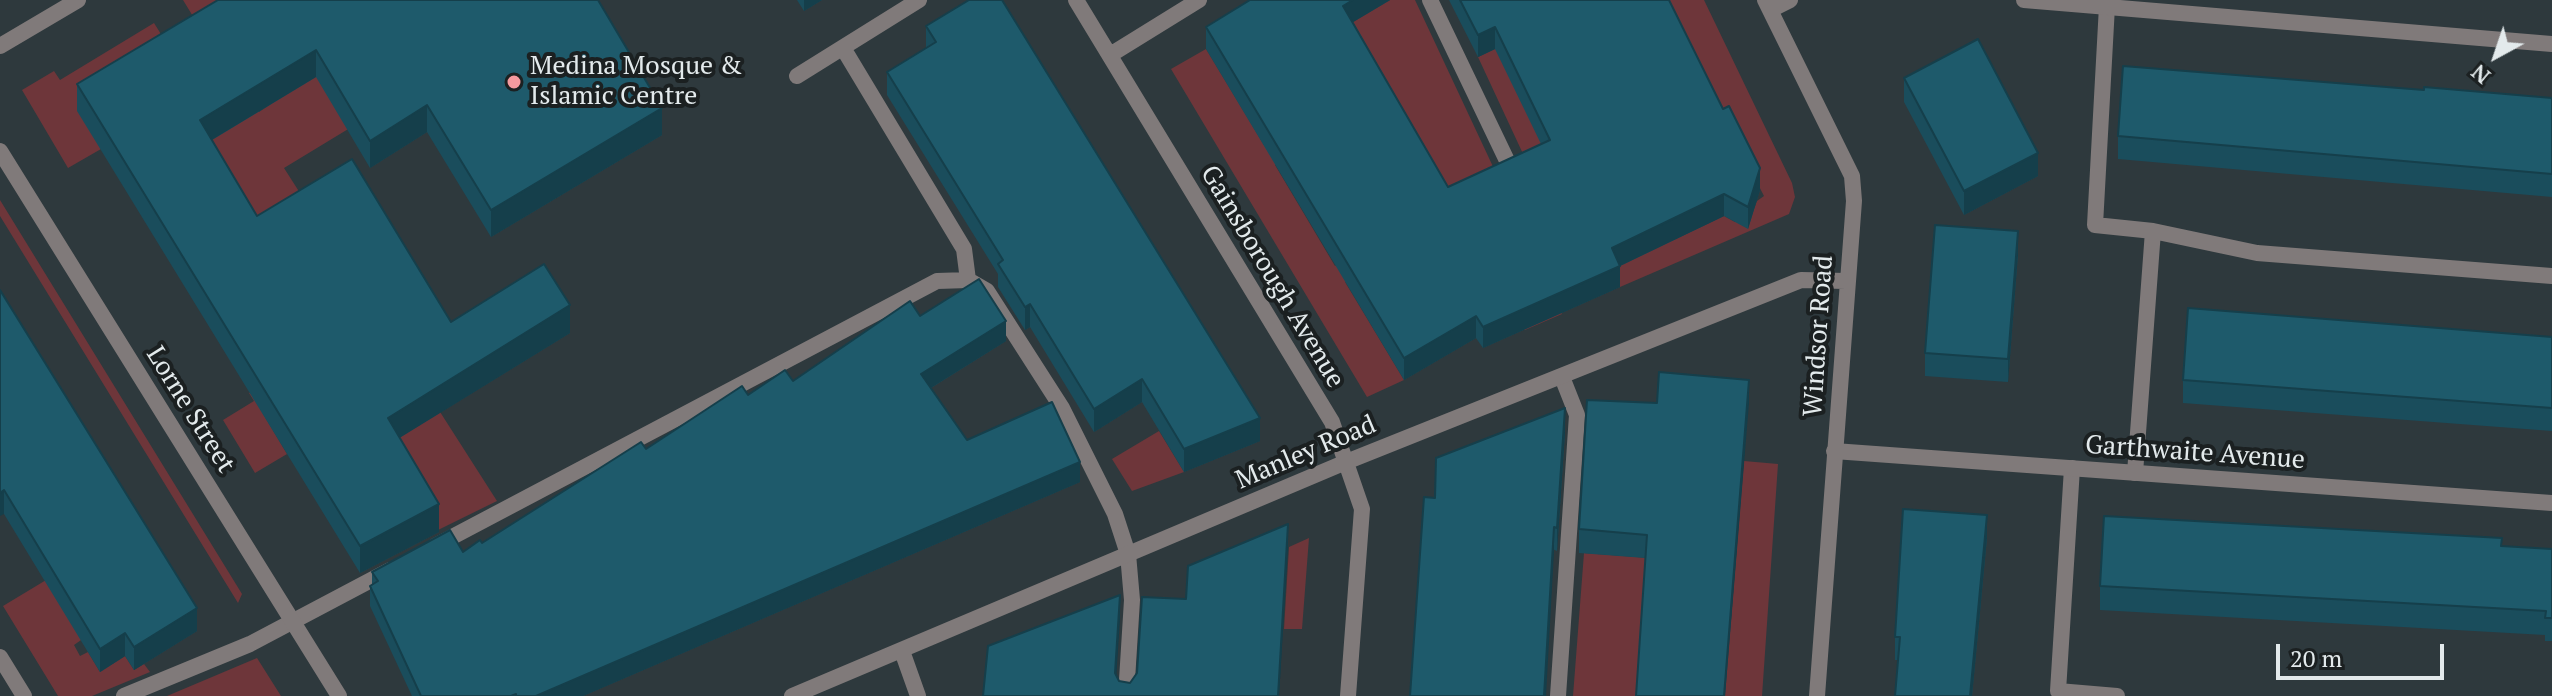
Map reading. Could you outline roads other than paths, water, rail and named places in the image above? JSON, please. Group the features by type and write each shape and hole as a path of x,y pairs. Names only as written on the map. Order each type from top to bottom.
{"street":[{"path":"0,46 78,0"},
{"path":"797,76 919,0"},
{"name":"Gainsborough Avenue","path":"1076,0 1332,422 1362,509 1348,696"},
{"path":"1110,55 1199,0"},
{"path":"1430,0 1511,169"},
{"path":"1768,5 1790,0"},
{"path":"2024,0 2552,44"},
{"name":"Windsor Road","path":"1768,5 1852,176 1854,201 1817,696"},
{"path":"2107,6 2095,225 2153,231 2257,253 2552,276"},
{"path":"843,48 964,249 968,280"},
{"name":"Lorne Street","path":"0,151 339,696"},
{"path":"2135,473 2153,231"},
{"path":"124,696 250,644 937,281 968,280 987,291 1062,408 1115,514 1128,554 1132,600 1126,696"},
{"name":"Manley Road","path":"792,696 1346,462 1801,280 1846,281"},
{"path":"1558,696 1577,415 1562,377"},
{"name":"Garthwaite Avenue","path":"1834,451 2552,503"},
{"path":"2072,468 2058,691 2117,696"},
{"path":"902,651 918,696"},
{"path":"0,657 24,696"}],"place":[{"name":"Medina Mosque & Islamic Centre","path":"514,82"}]}
